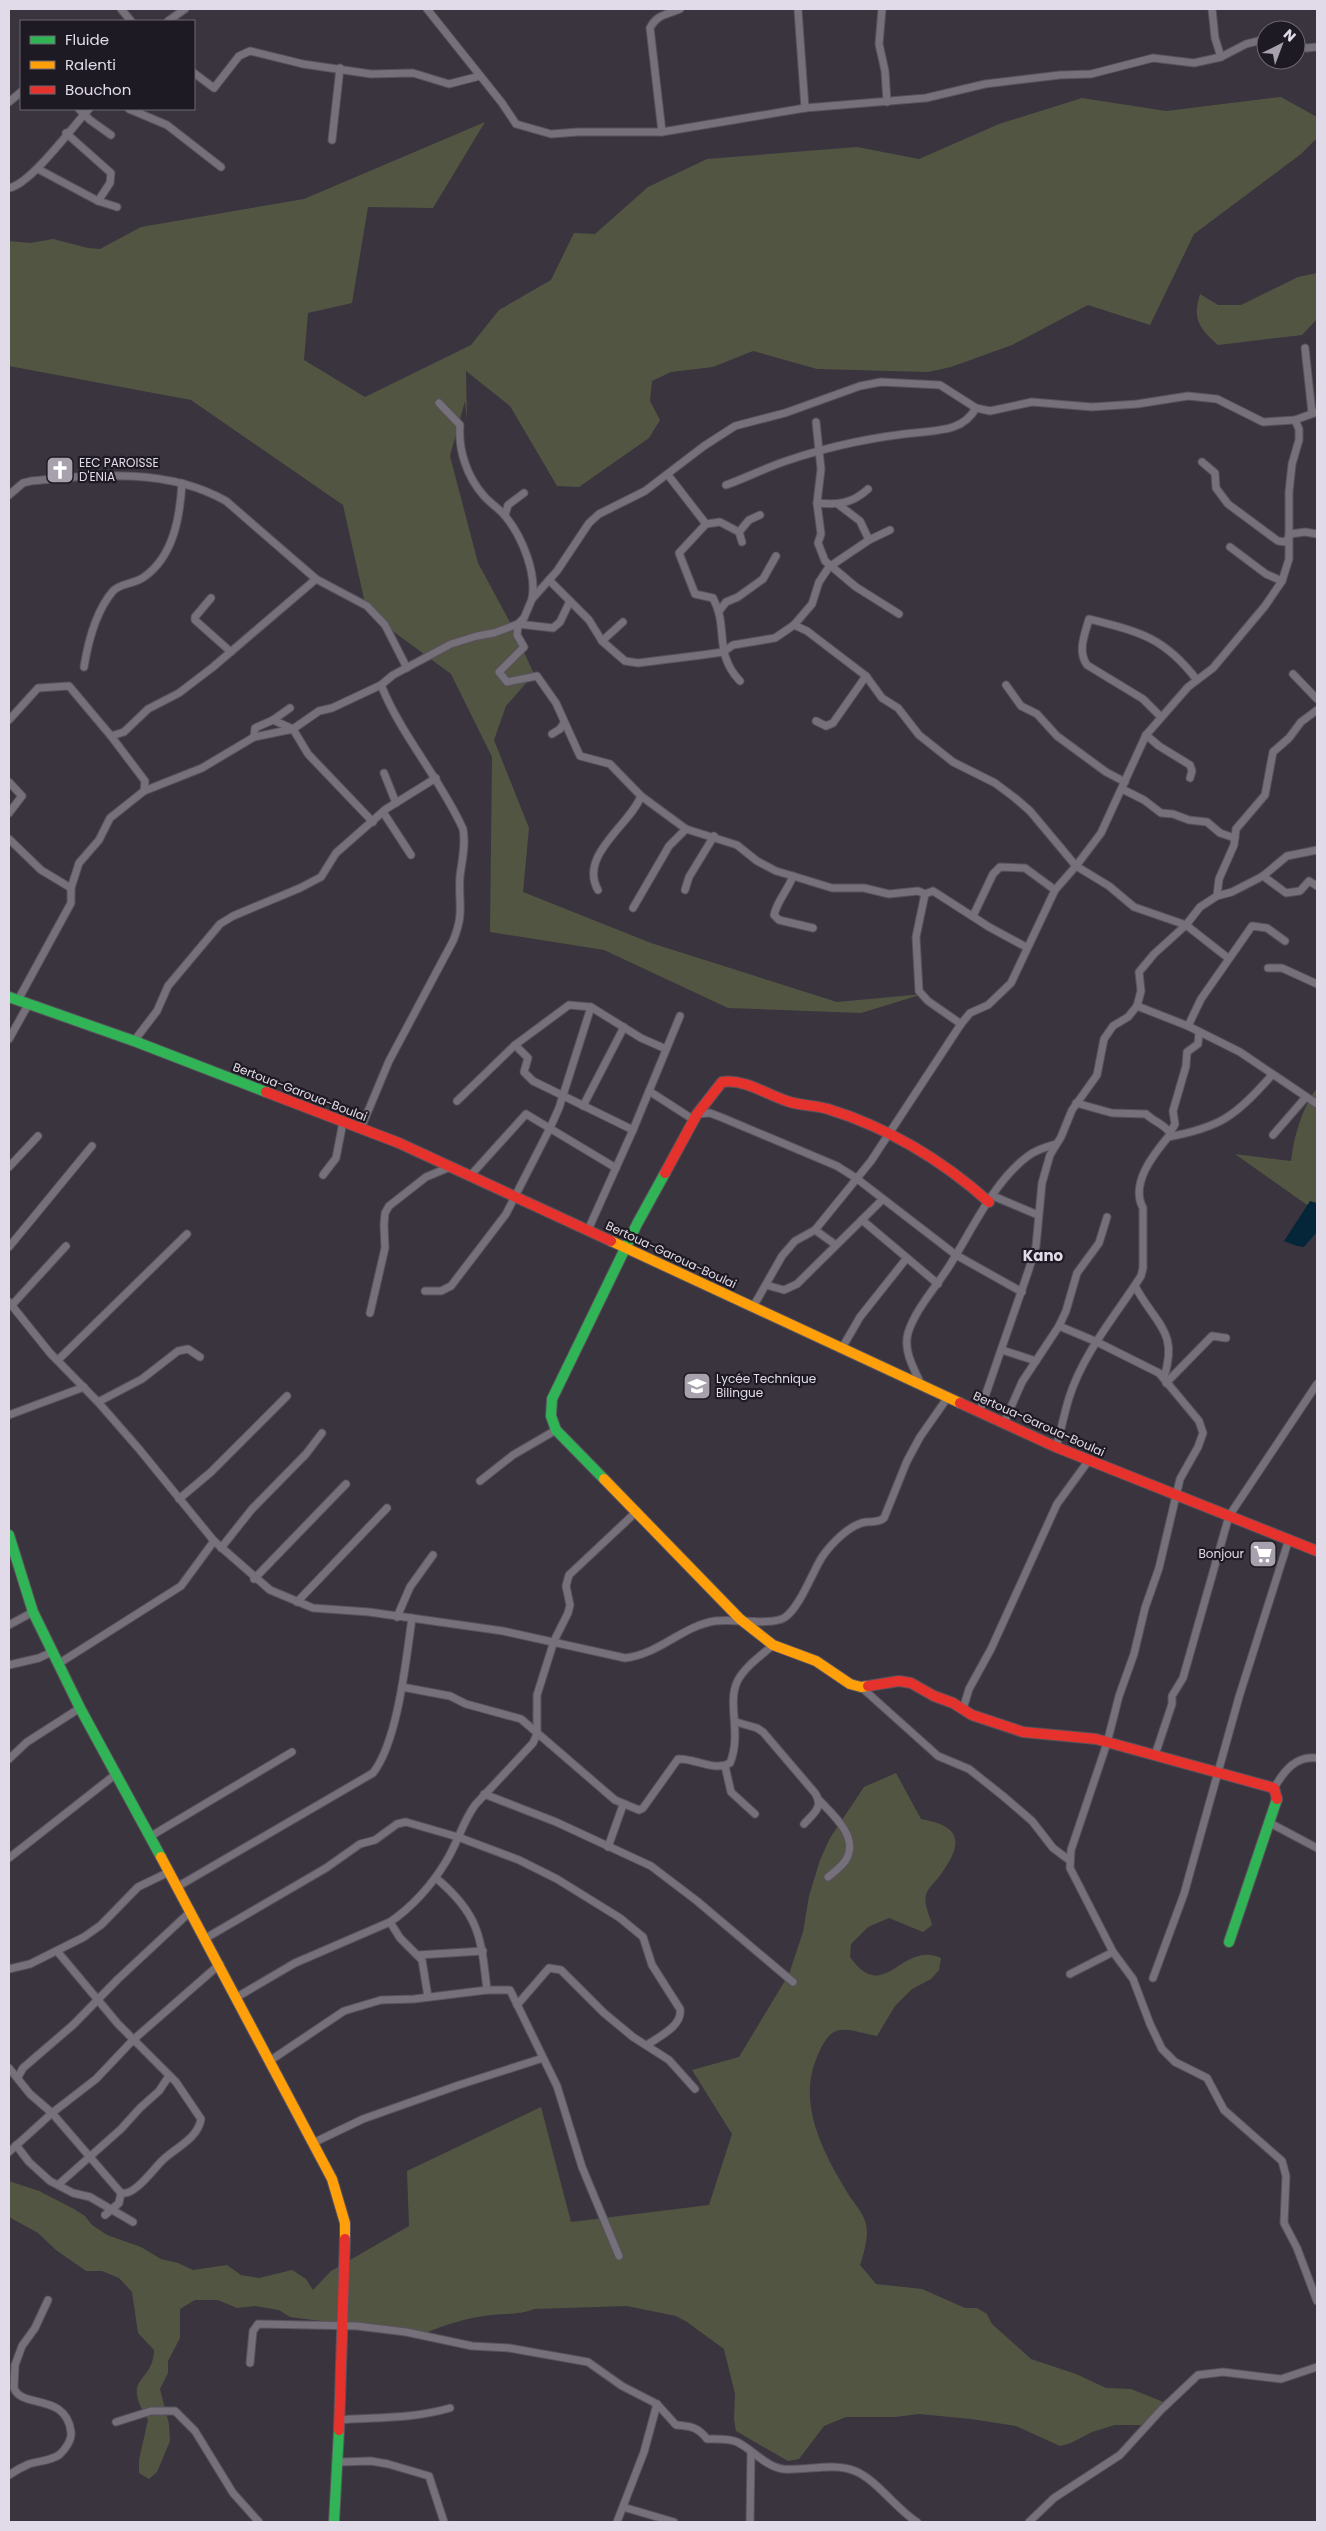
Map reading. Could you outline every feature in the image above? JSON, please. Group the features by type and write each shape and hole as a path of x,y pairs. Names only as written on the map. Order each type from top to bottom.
{"main road":[{"name":"Bertoua-Garoua-Boulai","path":"13,999 134,1041 361,1128 588,1230 1056,1447 1317,1551"},
{"path":"991,1199 941,1162 891,1132 826,1108 790,1102 765,1091 726,1081 718,1084 696,1117 636,1224 552,1399 552,1416 556,1430 740,1619 773,1645 816,1662 840,1680 861,1687 899,1681 912,1683 972,1715 1023,1732 1096,1739 1274,1788 1278,1796 1229,1942"},
{"path":"9,1535 33,1612 80,1708 220,1964 332,2179 345,2223 339,2462 334,2522"}],"street":[{"path":"121,9 130,20"},
{"path":"175,11 185,9"},
{"path":"427,9 502,103 511,119 525,128 551,134 662,132 805,108 926,98 985,84 1060,75 1091,74 1153,58 1194,63 1221,57 1246,44 1256,42"},
{"path":"662,132 650,28 654,19 680,9"},
{"path":"882,9 879,44 887,102"},
{"path":"1212,9 1215,38 1221,57"},
{"path":"798,10 805,108"},
{"path":"195,74 214,88 239,56 250,51 303,64 371,74 413,74 449,84 480,76"},
{"path":"332,140 340,68"},
{"path":"9,102 20,93"},
{"path":"131,110 167,125 221,167"},
{"path":"9,188 14,187 38,169 84,111 111,134"},
{"path":"66,133 111,173 110,183 98,201"},
{"path":"38,169 98,201 117,208"},
{"path":"532,599 549,580 589,523 599,514 638,495 668,475 704,446 735,426 786,413 860,386 890,382 940,385 976,408 990,411 1032,402 1092,407 1204,397 1217,399 1245,415 1263,422 1294,420 1315,413 1305,348"},
{"path":"13,999 71,903 71,888 79,863 99,840 110,818 144,790 202,768 254,737 293,729 319,711 332,708 381,685 407,668 451,644 494,633 518,624 524,618 532,599 534,587 524,549 505,515 484,497 473,482 459,442 460,425 439,402"},
{"path":"726,485 753,476 783,462 818,451 895,434 945,430 969,420 976,408"},
{"path":"753,1307 782,1256 795,1241 815,1230 891,1132 961,1024 970,1013 988,1005 1012,983 1026,947 1055,890 1101,833 1146,735 1160,716 1188,687 1213,668 1265,606 1282,581 1289,559 1289,492 1292,464 1299,440 1299,429 1294,420"},
{"path":"816,422 821,469 817,503 821,534 818,543 829,567 856,587 899,614"},
{"path":"1202,462 1215,473 1216,488 1228,504 1278,540 1286,542 1290,534"},
{"path":"9,495 24,483 129,475 182,483 211,492 226,501 316,579 367,606 381,619 395,642 407,668"},
{"path":"668,475 706,524"},
{"path":"84,666 96,619 112,592 144,577 163,555 178,522 182,483"},
{"path":"817,503 839,505 858,498 868,489"},
{"path":"505,515 508,505 524,493"},
{"path":"839,505 860,521 869,540"},
{"path":"739,532 749,520 760,515"},
{"path":"740,680 730,670 723,652 720,610 713,598 695,594 679,552 706,524 720,522 739,532 742,542"},
{"path":"549,580 589,620 602,641 625,661 638,663 723,652 733,645 775,638 794,625 812,604 820,582 829,567 869,540 890,530"},
{"path":"1290,534 1305,532 1317,534"},
{"path":"1230,548 1266,574 1282,581"},
{"path":"720,610 726,602 738,598 763,579 776,556"},
{"path":"111,736 124,732 148,710 179,693 231,652 316,579"},
{"path":"211,598 195,617 196,620 231,652"},
{"path":"518,624 553,628 560,622 570,601"},
{"path":"1160,716 1142,699 1087,665 1082,658 1081,651 1088,619 1138,632 1158,641 1181,659 1197,680"},
{"path":"602,641 623,622"},
{"path":"518,624 517,635 524,647 499,672 507,682 537,676 556,703 580,756 610,764 641,796 686,829 714,836 737,845 757,861 776,871 832,888 864,888 889,894 918,891 925,894 933,891 948,898 973,916 1026,947"},
{"path":"794,625 807,631 866,676 882,698 898,708 919,735 953,762 994,783 1030,811 1076,866 1109,886 1134,907 1186,925 1228,958"},
{"path":"1293,674 1317,699"},
{"path":"816,720 826,726 833,723 866,676"},
{"path":"361,1128 389,1062 460,923 463,829 436,778 400,727 381,685"},
{"path":"1006,685 1021,706 1036,714 1057,736 1161,813 1206,822 1220,833 1235,838"},
{"path":"9,720 38,688 69,686 111,736 145,782 144,790"},
{"path":"254,737 256,728 273,720 290,708"},
{"path":"1216,896 1219,879 1239,823 1266,795 1273,752 1289,738 1301,722 1317,710"},
{"path":"273,720 293,729 308,754 373,822"},
{"path":"552,734 560,729 564,723"},
{"path":"1146,735 1159,746 1190,764 1192,771 1190,778"},
{"path":"384,774 396,803"},
{"path":"134,1041 157,1011 168,986 220,924 233,916 300,888 321,877 336,853 383,812 436,778"},
{"path":"9,782 22,796 9,813"},
{"path":"598,890 594,884 593,874 602,850 639,802 641,796"},
{"path":"383,812 411,855"},
{"path":"633,908 669,846 686,829"},
{"path":"685,890 690,877 714,836"},
{"path":"9,839 41,870 71,888"},
{"path":"980,1412 1036,1246 1038,1214 1047,1162 1076,1103 1097,1075 1104,1039 1113,1026 1128,1017 1137,1006 1141,991 1139,972 1154,954 1186,925 1200,907 1216,896 1232,892 1264,876 1287,856 1317,850"},
{"path":"973,916 993,874 1000,867 1025,868 1055,890"},
{"path":"793,876 789,889 775,908 774,915 779,920 813,928"},
{"path":"1264,876 1286,893 1300,891 1309,881 1317,886"},
{"path":"925,894 916,937 918,991 928,1001 961,1024"},
{"path":"1188,1026 1202,999 1228,958 1252,926 1267,928 1285,940"},
{"path":"1268,968 1282,968 1317,984"},
{"path":"9,1039 28,1005"},
{"path":"458,1101 515,1045 569,1005 592,1007 624,1027 666,1049"},
{"path":"1137,1006 1188,1026 1240,1052 1317,1104"},
{"path":"425,1290 441,1292 451,1286 506,1214 550,1128 563,1096 592,1007"},
{"path":"588,1230 633,1130 680,1016"},
{"path":"583,1106 624,1027"},
{"path":"1076,1103 1112,1113 1146,1114 1151,1120 1164,1124 1170,1133 1176,1124 1173,1111 1186,1066 1187,1052 1198,1044 1199,1033"},
{"path":"515,1045 528,1058 525,1075 532,1081 633,1130"},
{"path":"1056,1447 1069,1398 1097,1342 1141,1276 1143,1268 1144,1208 1139,1201 1140,1185 1154,1156 1168,1137 1206,1130 1228,1118 1247,1104 1272,1075"},
{"path":"649,1091 696,1117 710,1113 824,1159 856,1178 956,1255 1022,1292"},
{"path":"1273,1135 1306,1098"},
{"path":"470,1176 523,1115 530,1115 616,1168"},
{"path":"323,1176 336,1158 343,1122"},
{"path":"9,1167 38,1136"},
{"path":"922,1385 910,1360 907,1346 908,1334 991,1199 1027,1156 1039,1149 1056,1144"},
{"path":"9,1247 92,1146"},
{"path":"370,1314 385,1248 385,1213 389,1206 426,1177 450,1167"},
{"path":"766,1285 784,1290 791,1288 883,1198"},
{"path":"991,1199 1038,1214"},
{"path":"1004,1423 1016,1392 1059,1326 1066,1311 1077,1273 1099,1243 1107,1217"},
{"path":"862,1220 938,1284"},
{"path":"815,1230 836,1245"},
{"path":"58,1360 187,1234"},
{"path":"66,1246 10,1303 58,1360 98,1402 214,1541 254,1579 270,1590 313,1608 412,1618 503,1631 625,1658 636,1657 661,1647 699,1625 740,1619 770,1621 783,1618 793,1609 823,1555 842,1536 854,1526 884,1518 907,1461 920,1437 948,1397"},
{"path":"842,1348 860,1317 906,1259"},
{"path":"1135,1286 1168,1340 1170,1358 1165,1380"},
{"path":"1059,1326 1097,1342 1165,1380 1199,1421 1202,1433 1198,1447 1180,1479 1156,1582 1145,1608 1134,1654 1119,1696 1107,1743 1069,1860 1075,1879 1092,1906 1113,1952 1134,1979 1150,2024 1162,2049 1175,2062 1207,2078 1224,2110 1282,2161 1286,2176 1284,2223 1297,2248 1317,2301"},
{"path":"1165,1380 1212,1336 1226,1338"},
{"path":"98,1402 142,1379 178,1350 188,1349 200,1357"},
{"path":"1002,1350 1036,1361"},
{"path":"1155,1755 1172,1704 1172,1696 1183,1678 1229,1516 1317,1384"},
{"path":"9,1415 84,1387"},
{"path":"179,1499 217,1467 287,1396"},
{"path":"480,1481 513,1455 556,1430"},
{"path":"221,1548 252,1509 306,1454 322,1433"},
{"path":"962,1709 969,1689 991,1649 1057,1504 1088,1460"},
{"path":"254,1579 346,1484"},
{"path":"297,1602 387,1508"},
{"path":"237,1997 295,1963 390,1922 406,1909 436,1878 467,1816 484,1794 525,1753 536,1734 537,1695 554,1641 570,1605 566,1586 569,1575 635,1513"},
{"path":"1153,1978 1184,1894 1239,1697 1289,1539"},
{"path":"58,1664 181,1586 214,1541"},
{"path":"397,1617 410,1587 433,1555"},
{"path":"9,1625 33,1612"},
{"path":"178,1887 373,1773 386,1750 402,1687 412,1618"},
{"path":"402,1687 450,1696 466,1704 521,1719 536,1734 551,1743 594,1783 623,1805 634,1810 643,1808 678,1758 725,1766 730,1763 734,1754 736,1722 734,1705 737,1682 743,1673 773,1645"},
{"path":"9,1665 39,1658 52,1652"},
{"path":"861,1687 938,1756 969,1769 1003,1796 1032,1821 1053,1848 1069,1860"},
{"path":"9,1759 27,1742 80,1708"},
{"path":"736,1722 763,1732 842,1825 850,1843 847,1858 828,1877"},
{"path":"151,1836 292,1752"},
{"path":"1274,1788 1290,1766 1309,1757 1317,1758"},
{"path":"725,1766 731,1792 755,1814"},
{"path":"9,1858 116,1774"},
{"path":"484,1794 556,1822 651,1866 678,1885 793,1982"},
{"path":"804,1824 820,1807 820,1801"},
{"path":"608,1847 623,1805"},
{"path":"206,1938 260,1904 326,1868 360,1844 375,1840 397,1824 406,1822 458,1837 519,1860 557,1879 620,1918 643,1937 652,1966 680,2009 681,2015 678,2022 647,2046"},
{"path":"1268,1822 1317,1848"},
{"path":"9,1969 30,1964 93,1931 138,1887 169,1872"},
{"path":"436,1878 454,1893 476,1924 483,1951 487,1990"},
{"path":"18,2077 23,2068 65,2033 118,1979 191,1911"},
{"path":"390,1922 400,1938 418,1955 424,1966 428,1997"},
{"path":"57,1951 133,2040 176,2082 188,2103 198,2112 200,2123 180,2148 167,2156 140,2185 132,2191 124,2194 121,2193"},
{"path":"418,1955 483,1951"},
{"path":"1070,1974 1113,1952"},
{"path":"9,2152 52,2113 96,2079 133,2040 220,1964"},
{"path":"517,2005 542,1973 555,1968 561,1970 604,2013 633,2037 669,2060 695,2089"},
{"path":"271,2060 344,2011 381,2000 487,1990 510,1990 557,2086 576,2150 620,2256"},
{"path":"313,2143 363,2119 543,2058"},
{"path":"9,2068 30,2094 52,2113 121,2193"},
{"path":"58,2184 121,2129 159,2091 169,2076"},
{"path":"16,2145 29,2162 50,2181 73,2193 84,2195 111,2208 133,2222"},
{"path":"105,2215 119,2203 121,2193"},
{"path":"9,2475 27,2465 53,2458 61,2453 71,2436 70,2424 60,2410 20,2396 14,2388 15,2365 22,2346 36,2328 48,2300"},
{"path":"250,2363 253,2331 258,2324 406,2332 472,2346 509,2348 588,2362 622,2386 656,2404 676,2425 690,2426 700,2430 707,2439 736,2441 751,2453 781,2469 826,2467 855,2471 913,2521"},
{"path":"1029,2522 1054,2498 1120,2455 1161,2410 1198,2375 1223,2372 1281,2379 1317,2367"},
{"path":"617,2522 644,2452 656,2404"},
{"path":"339,2420 412,2417 450,2408"},
{"path":"116,2422 151,2410 175,2411 195,2431 233,2493 257,2520 248,2522"},
{"path":"750,2522 751,2453"},
{"path":"339,2462 380,2463 429,2476 444,2522"},
{"path":"623,2507 674,2522"}],"green space":[{"path":"1281,97 1317,117 1317,138 1301,154 1194,234 1150,325 1088,305 1012,345 951,367 928,372 817,369 753,351 713,367 671,372 652,381 650,401 660,420 649,438 579,487 557,486 510,406 466,371 467,421 465,401 450,456 478,563 512,626 534,674 506,706 494,740 529,828 523,892 651,943 837,1002 923,994 861,1013 728,1008 604,950 490,932 492,757 451,674 367,612 343,505 191,400 9,366 9,241 30,243 53,239 88,248 100,249 141,227 304,199 485,122 433,208 368,207 352,303 308,313 304,360 365,397 471,345 499,310 551,280 574,233 595,234 648,187 707,159 857,147 919,159 999,124 1082,98 1166,111"},
{"path":"1317,273 1317,319 1302,335 1218,345 1202,328 1197,317 1200,294 1218,305 1241,305 1298,277"},
{"path":"1317,1088 1317,1212 1235,1154 1291,1161 1300,1123 1307,1104"},
{"path":"896,1773 921,1819 944,1826 951,1831 955,1837 955,1844 948,1863 928,1890 926,1896 926,1905 932,1925 923,1932 889,1918 868,1927 851,1944 850,1957 862,1970 873,1975 884,1974 915,1957 927,1955 941,1958 939,1970 931,1979 912,1989 895,2006 877,2036 847,2030 834,2032 822,2045 812,2075 810,2092 811,2110 822,2144 829,2161 865,2221 866,2243 860,2265 876,2284 922,2289 965,2308 977,2308 987,2314 992,2324 1031,2359 1076,2374 1106,2388 1131,2389 1166,2403 1153,2421 1141,2425 1115,2425 1092,2432 1071,2443 1060,2446 1016,2426 971,2419 919,2414 895,2417 846,2417 824,2426 799,2459 788,2461 736,2431 734,2419 735,2394 724,2349 676,2316 627,2306 534,2309 519,2313 483,2316 423,2334 290,2317 279,2310 255,2306 237,2308 218,2300 195,2300 180,2309 180,2338 168,2361 168,2373 160,2389 169,2424 170,2441 157,2472 149,2479 139,2473 139,2460 148,2420 140,2406 137,2387 149,2369 154,2350 138,2333 132,2292 119,2278 102,2271 86,2271 56,2250 38,2233 9,2217 9,2181 39,2191 85,2216 92,2225 107,2235 141,2247 161,2259 178,2263 193,2270 227,2265 241,2275 259,2278 292,2270 306,2279 313,2290 331,2271 409,2226 407,2171 541,2107 571,2222 709,2205 732,2134 692,2070 739,2057 789,1974 803,1932 809,1896 820,1860 830,1838 864,1787"}],"water":[{"path":"1310,1201 1317,1203 1317,1232 1304,1247 1284,1241"}],"traffic: fast":[{"path":"9,997 134,1041 266,1092"},
{"path":"604,1479 556,1430 551,1416 552,1399 637,1224 665,1173"},
{"path":"9,1535 33,1612 80,1708 161,1857"},
{"path":"1229,1942 1277,1799"},
{"path":"334,2522 339,2430"}],"traffic: slow":[{"path":"611,1241 960,1403"},
{"path":"604,1479 740,1619 773,1645 816,1661 850,1684 861,1687 868,1686"},
{"path":"161,1857 332,2179 345,2223 345,2239"}],"traffic: jam":[{"path":"665,1173 697,1114 722,1082 731,1082 747,1085 792,1103 828,1109 872,1126 914,1147 933,1159 953,1172 989,1202"},
{"path":"266,1092 399,1143 611,1241"},
{"path":"960,1403 1056,1447 1317,1551"},
{"path":"868,1686 899,1681 911,1683 934,1696 953,1703 972,1715 1023,1732 1096,1739 1274,1788 1277,1799"},
{"path":"339,2430 345,2239"}],"place":[{"name":"EEC PAROISSE D'ENIA","path":"60,470"},
{"name":"Lycée Technique Bilingue","path":"697,1386"},
{"name":"Bonjour","path":"1263,1554"}],"district":[{"name":"Kano","path":"1043,1256"}]}
